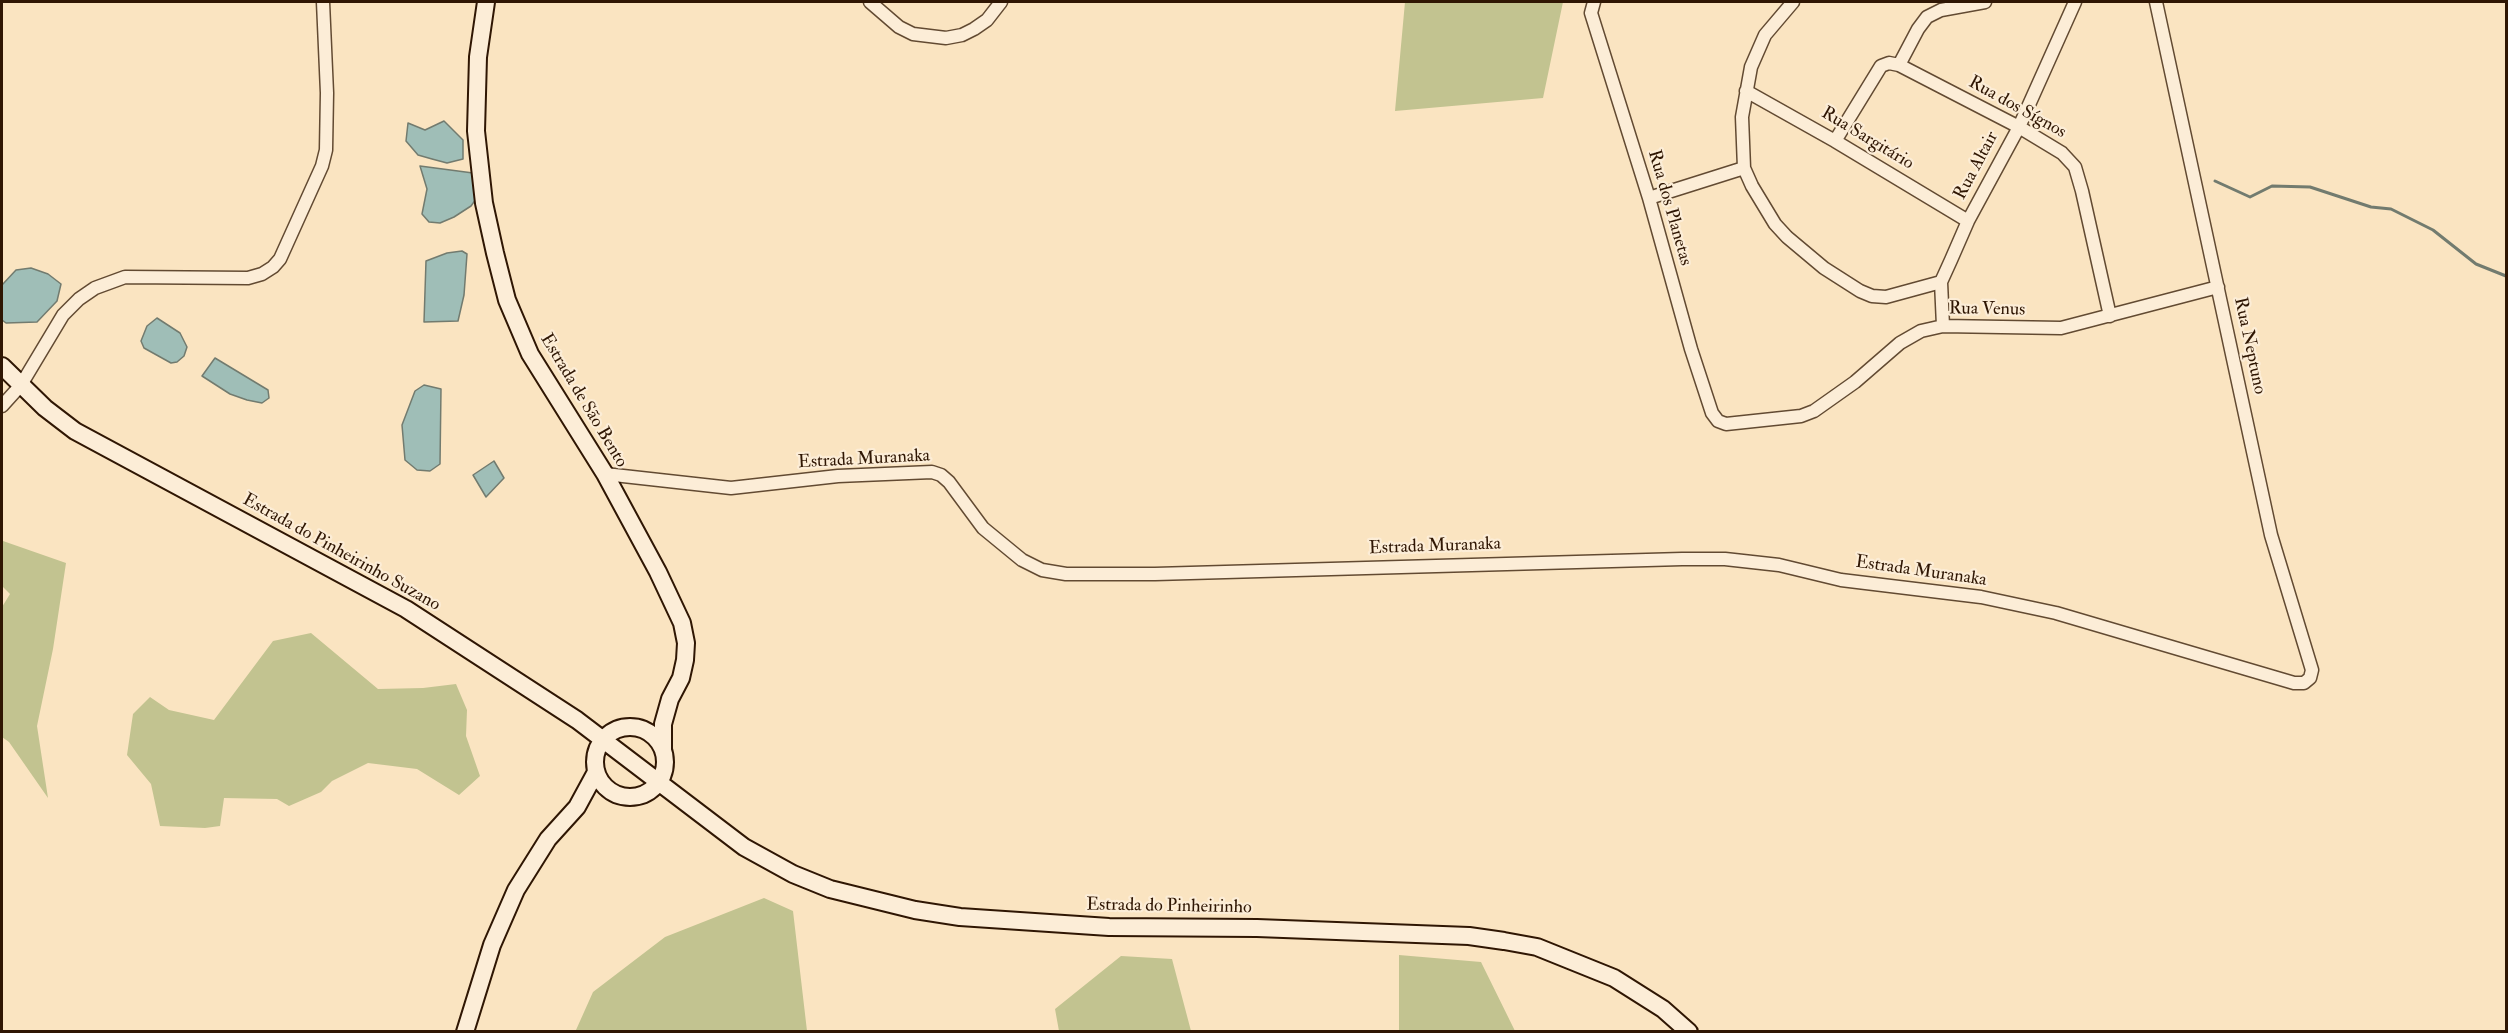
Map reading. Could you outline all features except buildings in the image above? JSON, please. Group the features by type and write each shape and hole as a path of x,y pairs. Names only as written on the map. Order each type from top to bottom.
{"main road":[{"name":"Estrada de São Bento","path":"486,2 478,57 476,131 484,203 495,254 507,300 530,354 605,474 658,572 682,623 686,643 685,660 681,678 670,699 663,724 663,749"},
{"name":"Estrada do Pinheirinho Suzano","path":"2,366 45,408 75,431 406,609 527,686 659,783"},
{"name":"Estrada de São Bento","path":"641,729 670,699"},
{"path":"465,1032 492,945 516,890 548,839 577,807 596,772 597,750 603,740 620,728 641,729 658,740 666,760 659,783 651,791 641,796 629,798 608,791 596,772"},
{"name":"Estrada do Pinheirinho","path":"659,783 744,846 793,874 831,889 915,910 960,917 1109,927 1410,933 1469,936 1504,941 1537,947 1614,978 1663,1009 1689,1032"},
{"path":"577,807 600,798 618,796"}],"street":[{"path":"2,406 21,385 63,315 79,299 95,288 125,277 157,275 248,278 267,271 280,259 322,166 326,150 327,93 323,2"},
{"path":"870,2 899,27 913,34 930,38 962,35 987,20 998,3"},
{"path":"1793,2 1765,35 1757,49 1742,117 1744,168 1764,208 1775,224 1803,252 1853,287 1872,296 1886,297 1941,282 1943,326"},
{"path":"1835,141 1881,66 1889,63 1899,65 1927,17 1941,10 1985,2"},
{"name":"Rua Altair","path":"1941,282 1968,221 2019,127 2075,2"},
{"name":"Rua Neptuno","path":"2156,2 2271,535 2312,670 2310,678 2304,683 2294,683"},
{"name":"Rua dos Planetas","path":"1592,7 1649,198 1675,297 1712,413"},
{"name":"Rua dos Sígnos","path":"1899,65 2019,127 2062,153 2074,167 2082,191 2110,316"},
{"name":"Rua Sargitário","path":"1746,91 1835,141 1968,221"},
{"path":"1649,198 1744,168"},
{"name":"Rua Venus","path":"1712,413 1718,421 1726,424 1802,416 1815,411 1855,382 1900,343 1921,331 1943,326 2061,328 2218,287"},
{"name":"Estrada Muranaka","path":"605,474 731,488 838,476 932,472 950,482 983,528 1022,560 1042,570 1066,574 1155,574 1682,559 1725,559 1779,565 1841,579 1981,597 2056,613 2294,683"}],"green space":[{"path":"1405,2 1563,2 1543,98 1395,111"},
{"path":"3,541 66,563 53,649 37,726 48,798 9,742 2,737 2,607 10,594 2,586"},
{"path":"311,633 378,689 423,688 456,684 467,710 466,736 480,776 459,795 417,769 368,763 332,781 321,792 289,806 277,799 224,798 220,826 205,828 160,826 151,784 127,755 133,714 150,697 169,710 214,720 273,641"},
{"path":"764,898 793,911 807,1031 571,1031 576,1030 593,992 665,937"},
{"path":"1399,955 1481,962 1515,1031 1399,1031"},
{"path":"1121,956 1172,959 1191,1031 1059,1031 1055,1009"}],"water":[{"path":"444,121 463,140 463,159 447,163 418,155 406,141 408,123 425,130"},
{"path":"420,166 473,173 479,195 471,206 454,217 440,223 429,222 422,214 427,189"},
{"path":"462,251 467,254 464,295 458,321 424,322 426,261 447,253"},
{"path":"31,268 48,274 61,284 57,301 37,322 6,323 2,320 2,285 16,270"},
{"path":"157,318 180,333 187,347 184,356 177,362 171,363 144,348 141,341 147,326"},
{"path":"215,358 268,390 269,398 262,403 247,400 230,394 202,376"},
{"path":"424,385 441,389 440,464 430,471 417,470 405,460 402,425 415,391"},
{"path":"494,461 504,478 486,497 473,475"}],"waterway":[{"path":"2215,181 2250,197 2272,186 2310,187 2371,207 2391,209 2433,230 2476,264 2506,276"}]}
